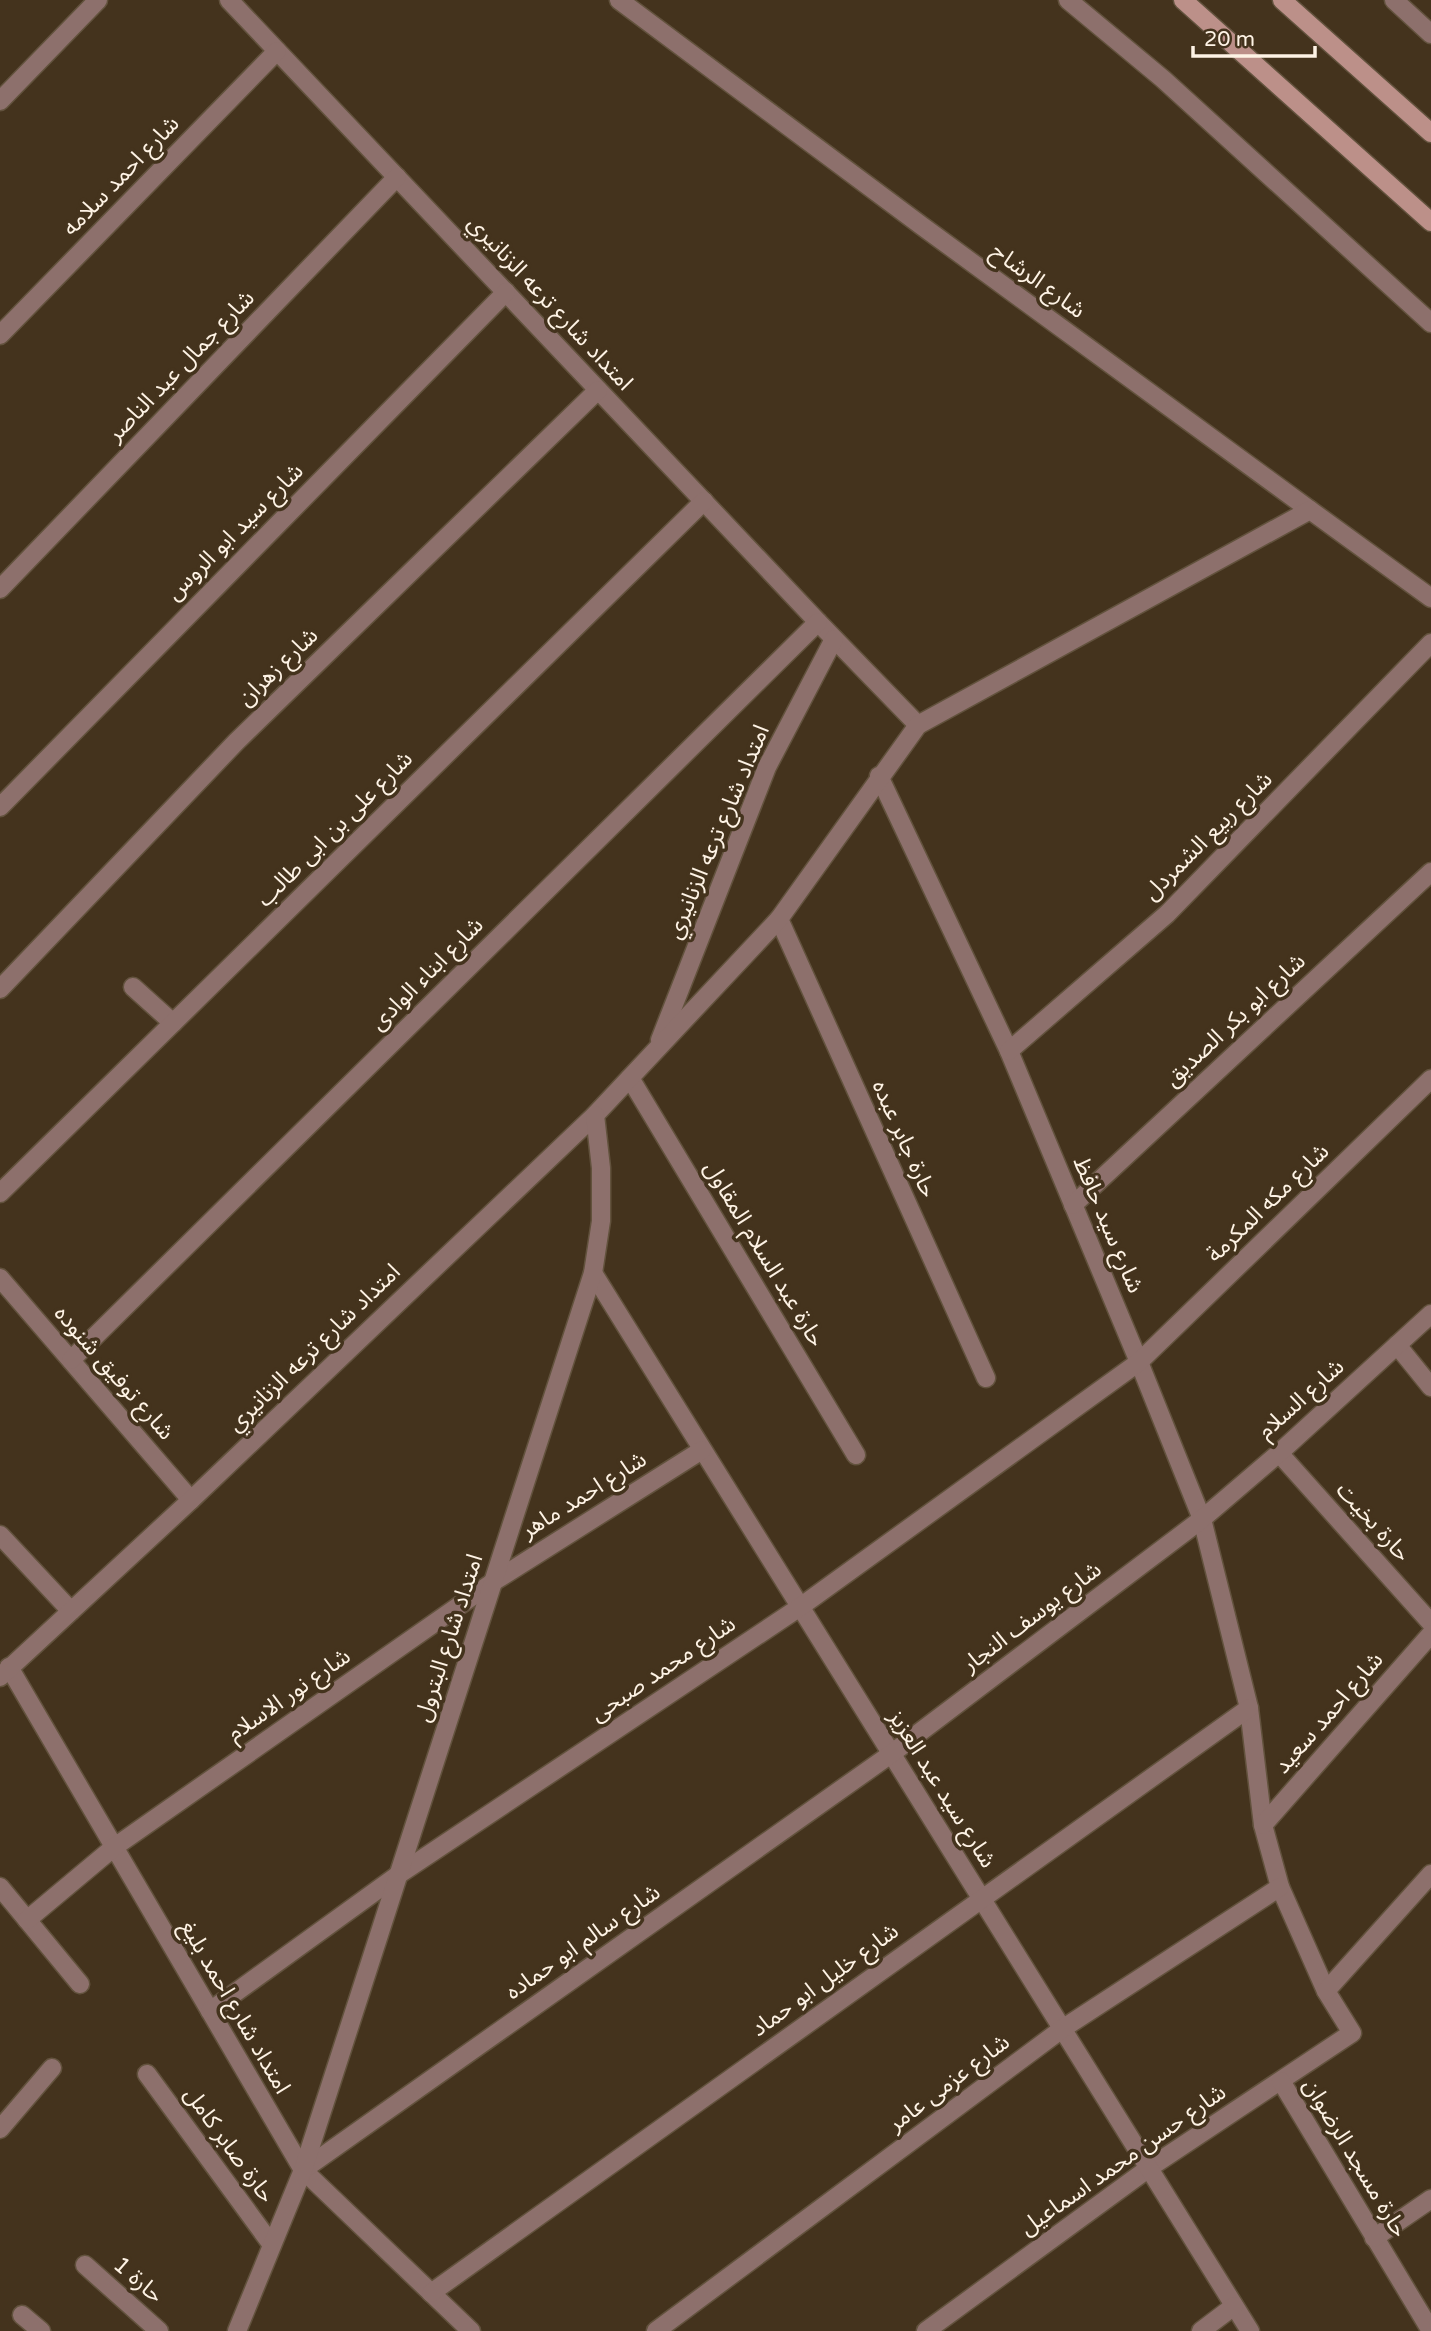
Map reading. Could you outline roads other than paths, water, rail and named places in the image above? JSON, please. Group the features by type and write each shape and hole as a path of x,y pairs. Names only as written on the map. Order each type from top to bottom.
{"main road":[{"path":"1183,0 1431,222"},
{"path":"1282,0 1431,133"}],"street":[{"path":"0,101 98,0"},
{"name":"امتداد شارع ترعه الزنانيري","path":"229,0 918,725"},
{"name":"شارع الرشاح","path":"619,0 922,226 1431,598"},
{"path":"1068,0 1163,79 1431,323"},
{"path":"1394,0 1431,34"},
{"name":"شارع احمد سلامه","path":"0,335 277,51"},
{"name":"شارع جمال عبد الناصر","path":"0,589 397,177"},
{"name":"شارع سيد ابو الروس","path":"0,807 506,292"},
{"name":"شارع زهران","path":"0,989 236,742 598,390"},
{"name":"شارع على بن ابى طالب","path":"0,1193 704,501"},
{"name":"امتداد شارع ترعه الزنانيري","path":"5,1672 191,1500 595,1115 779,919 918,725 1310,510"},
{"name":"شارع ابناء الوادى","path":"71,1360 818,622"},
{"name":"امتداد شارع ترعه الزنانيري","path":"657,1049 767,767 834,639"},
{"name":"شارع ربيع الشمردل","path":"1009,1051 1167,914 1431,643"},
{"name":"شارع سيد حافظ","path":"879,776 1009,1051 1202,1519 1249,1707 1264,1825 1280,1887 1326,1991 1352,2034"},
{"name":"شارع ابو بكر الصديق","path":"1073,1205 1431,872"},
{"name":"حارة جابر عبده","path":"779,919 985,1378"},
{"path":"132,987 173,1023"},
{"name":"حارة عبد السلام المقاول","path":"630,1078 856,1455"},
{"name":"شارع مكه المكرمة","path":"1139,1362 1431,1079"},
{"name":"امتداد شارع البترول","path":"237,2331 303,2170 593,1273 601,1221 601,1168 595,1115"},
{"name":"شارع سيد عبد العزيز","path":"593,1273 1250,2331"},
{"name":"شارع توفيق شنوده","path":"0,1278 191,1500"},
{"name":"شارع السلام","path":"1202,1519 1279,1453 1431,1314"},
{"path":"1397,1345 1431,1387"},
{"name":"شارع محمد صبحى","path":"209,2011 398,1875 800,1606 1139,1362"},
{"name":"شارع احمد ماهر","path":"493,1582 702,1450"},
{"name":"حارة بخيت","path":"1279,1453 1431,1623"},
{"name":"شارع يوسف النجار","path":"891,1754 1202,1519"},
{"path":"0,1535 71,1611"},
{"name":"شارع نور الاسلام","path":"27,1920 113,1848 493,1582"},
{"name":"شارع احمد سعيد","path":"1264,1825 1431,1634"},
{"name":"امتداد شارع احمد بليغ","path":"5,1672 113,1848 303,2170 471,2331"},
{"name":"شارع خليل ابو حماد","path":"431,2293 1249,1707"},
{"name":"شارع سالم ابو حماده","path":"303,2170 891,1754"},
{"path":"1326,1991 1431,1874"},
{"path":"0,1887 80,1983"},
{"name":"شارع عزمى عامر","path":"656,2331 1062,2029 1280,1887"},
{"name":"شارع حسن محمد اسماعيل","path":"926,2331 1149,2168 1352,2034"},
{"path":"0,2129 52,2068"},
{"name":"حارة صابر كامل","path":"147,2074 272,2245"},
{"name":"حارة مسجد الرضوان","path":"1281,2081 1431,2331"},
{"path":"1374,2238 1431,2199"},
{"name":"حارة 1","path":"85,2265 159,2331"},
{"path":"1201,2331 1234,2306"},
{"path":"22,2315 41,2331"}]}
